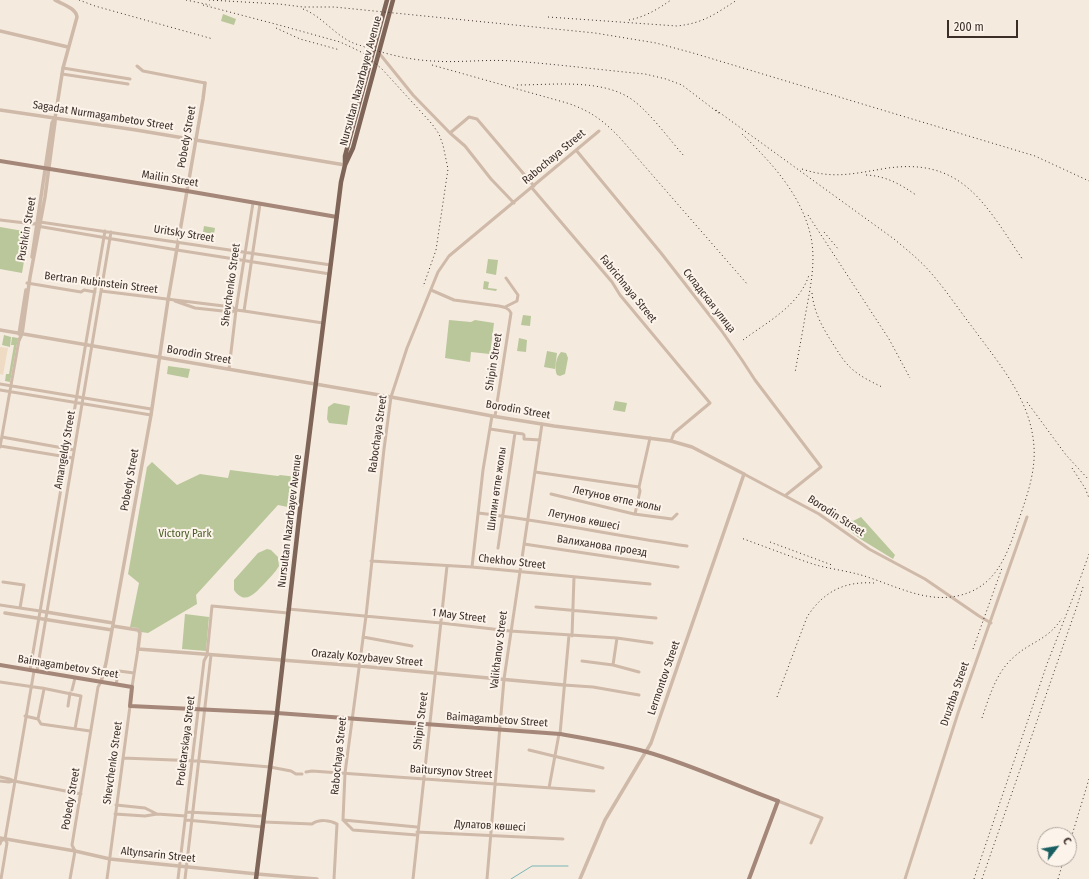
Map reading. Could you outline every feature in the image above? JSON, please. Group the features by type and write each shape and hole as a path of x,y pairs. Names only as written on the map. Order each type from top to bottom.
{"main road":[{"name":"Nursultan Nazarbayev Avenue","path":"257,877 316,384 345,165 344,156 387,0"},
{"name":"Nursultan Nazarbayev Avenue","path":"345,165 353,148 393,0"},
{"name":"Mailin Street","path":"0,161 337,217"},
{"name":"Baimagambetov Street","path":"0,665 132,687"},
{"name":"Shevchenko Street","path":"130,706 132,687"},
{"name":"Baimagambetov Street","path":"130,706 277,713 560,734 647,752 778,801"},
{"path":"749,879 778,801"}],"street":[{"name":"Pushkin Street","path":"0,446 12,386 63,68 77,20 77,13 70,7 55,0"},
{"path":"0,31 68,47"},
{"path":"379,53 427,110 465,146 494,182 514,203"},
{"path":"376,62 380,61 388,64"},
{"path":"137,66 143,71 205,83"},
{"path":"63,68 130,79"},
{"path":"62,74 128,84"},
{"name":"Pobedy Street","path":"70,879 75,851 72,845 90,731 98,687 101,682 113,627 205,83"},
{"name":"Sagadat Nurmagambetov Street","path":"0,110 54,120 196,140 345,165"},
{"name":"Fabrichnaya Street","path":"450,132 469,117 477,119 710,403 674,433 671,441"},
{"name":"Rabochaya Street","path":"334,879 345,773 366,616 371,561 391,397 407,348 438,272 449,256 599,131"},
{"name":"Складская улица","path":"576,150 661,253 718,327 821,467 786,495"},
{"name":"Shevchenko Street","path":"229,369 236,310 253,202"},
{"name":"Shevchenko Street","path":"244,311 260,204"},
{"name":"Uritsky Street","path":"0,220 105,231 331,266"},
{"name":"Uritsky Street","path":"38,224 104,238 330,274"},
{"name":"Amangeldy Street","path":"2,879 7,843 5,838 31,686 40,611 105,231"},
{"name":"Amangeldy Street","path":"33,671 47,612 111,232"},
{"path":"431,290 454,300 505,307 510,310 517,301 518,295 506,278"},
{"name":"Bertran Rubinstein Street","path":"28,283 81,292 84,290 95,292 101,291 232,307 236,310"},
{"path":"173,300 195,308 232,312 236,310 324,323"},
{"path":"505,307 517,301"},
{"name":"Shipin Street","path":"472,567 484,464 511,313 510,310"},
{"name":"Borodin Street","path":"0,330 493,416 671,441 692,447 786,495 819,514 869,549 925,579 991,623"},
{"path":"0,384 151,409"},
{"path":"0,390 150,415"},
{"path":"37,396 38,390"},
{"name":"Valikhanov Street","path":"487,879 504,679 542,424"},
{"path":"490,429 524,434 524,439 540,440"},
{"name":"Шипин өтпе жолы","path":"498,548 514,432"},
{"path":"635,514 640,491 638,487 650,438"},
{"path":"1,439 74,450"},
{"path":"0,446 73,458"},
{"path":"535,472 638,487"},
{"name":"Lermontov Street","path":"580,879 605,820 647,752 654,736 744,474"},
{"name":"Летунов өтпе жолы","path":"551,494 635,514 672,519 677,514"},
{"name":"Летунов көшесі","path":"478,512 528,519 628,538 686,546"},
{"name":"Druzhba Street","path":"905,879 958,713 991,623 1027,517"},
{"name":"Валиханова проезд","path":"524,544 678,567"},
{"name":"Chekhov Street","path":"371,561 472,567 650,584"},
{"name":"Shipin Street","path":"413,879 417,828 436,673 447,566"},
{"path":"550,788 560,734 574,577"},
{"path":"4,582 24,585 20,608"},
{"path":"0,605 47,612 113,627"},
{"name":"1 May Street","path":"212,606 366,616 441,623 510,632 617,638 652,643"},
{"name":"Proletarskaya Street","path":"185,879 204,710 212,606"},
{"path":"536,607 656,618"},
{"path":"5,613 138,630 140,633 138,649"},
{"path":"363,637 412,646"},
{"path":"613,665 617,638"},
{"name":"Shevchenko Street","path":"132,687 138,649"},
{"name":"Orazaly Kozybayev Street","path":"138,649 359,666 593,687 639,695"},
{"name":"Proletarskaya Street","path":"178,879 204,661 209,655"},
{"path":"582,661 613,665 639,672"},
{"path":"116,684 119,671 134,673"},
{"path":"68,706 75,678"},
{"path":"0,682 71,692 82,697 76,729"},
{"path":"42,688 38,719 41,724 90,731"},
{"name":"Shevchenko Street","path":"107,879 130,706"},
{"path":"26,716 38,719"},
{"path":"528,750 603,768"},
{"path":"123,758 192,762 198,761 270,767 291,771 296,774 302,774"},
{"name":"Baitursynov Street","path":"306,772 345,773 594,791"},
{"path":"0,777 81,794"},
{"path":"0,781 14,781"},
{"name":"Baimagambetov Street","path":"778,801 822,818 811,842"},
{"name":"Дулатов көшесі","path":"116,805 145,808 157,814"},
{"name":"Дулатов көшесі","path":"186,812 264,822"},
{"name":"Дулатов көшесі","path":"115,814 145,816 157,814 192,820 312,824 317,821 340,822 417,828"},
{"name":"Дулатов көшесі","path":"340,822 353,830 563,838"},
{"name":"Altynsarin Street","path":"0,838 75,851 110,859 180,866 257,877 316,879"},
{"path":"0,844 0,841 5,838"}],"green space":[{"path":"223,14 236,19 234,25 221,21"},
{"path":"204,226 215,228 214,234 203,232"},
{"path":"0,227 29,232 22,273 0,269"},
{"path":"488,259 498,260 496,275 486,273"},
{"path":"484,281 489,282 488,288 497,289 496,291 483,289"},
{"path":"523,315 531,316 530,326 521,325"},
{"path":"449,320 471,322 475,320 494,323 490,354 471,352 470,362 445,358"},
{"path":"4,335 11,337 10,347 2,345"},
{"path":"12,337 18,338 10,382 5,381 6,374 9,374 14,345 11,345"},
{"path":"519,338 527,340 526,352 517,351"},
{"path":"547,351 557,353 555,369 544,367"},
{"path":"561,352 566,353 568,358 565,374 560,376 557,375 556,366"},
{"path":"168,366 190,369 188,378 167,374"},
{"path":"615,401 627,403 625,412 613,410"},
{"path":"334,403 350,406 347,425 329,423 327,419 328,407"},
{"name":"Victory Park","path":"152,462 177,485 200,474 228,478 230,470 297,477 293,508 278,505 196,595 197,604 148,633 141,632 138,628 130,627 139,583 128,574 147,467"},
{"path":"833,515 844,516 853,521 861,517 895,555 893,559 862,540 831,517"},
{"path":"267,549 271,550 278,557 279,566 276,571 250,596 246,598 238,595 234,590 234,580 258,553"},
{"path":"185,614 209,617 206,651 182,649"}],"shaded area":[{"path":"0,347 8,348 3,375 0,374"}],"waterway":[{"path":"511,879 532,866 568,866"}],"railway":[{"path":"79,0 95,6 213,39"},
{"path":"186,0 210,5"},
{"path":"209,0 279,4 303,7 334,7 595,33 656,43 1035,156 1089,181"},
{"path":"629,20 651,12 671,0"},
{"path":"548,17 677,26 695,23 702,20 715,14 737,0"},
{"path":"203,5 340,42 363,53 382,69 432,124 439,134 443,145 448,169 436,250 423,287"},
{"path":"303,9 318,17 337,33 351,42 405,58 443,61 512,61 645,74 682,85 720,114"},
{"path":"276,28 300,39 340,50"},
{"path":"432,65 567,103 583,109 597,117 621,139 748,285"},
{"path":"517,85 578,84 608,89 622,94 641,107 684,156"},
{"path":"716,110 894,239 927,268 994,356 1012,384 1027,414 1032,430 1034,447 1031,480 1006,555 1001,565 987,581 969,593 945,597 920,595 861,575 816,565 741,538"},
{"path":"742,134 763,155 783,179 799,204 810,233 813,254 812,275 795,373"},
{"path":"802,169 823,174 842,175 882,169 909,167 932,169 952,177 968,188 983,203 1023,260"},
{"path":"866,175 892,181 916,195"},
{"path":"808,215 889,339 910,378"},
{"path":"824,232 839,250"},
{"path":"743,340 772,320 790,304 798,296 809,275"},
{"path":"812,293 820,322 843,359 849,367 882,387"},
{"path":"1027,402 1066,455 1089,480"},
{"path":"1072,468 1085,488 1089,498"},
{"path":"770,542 832,565"},
{"path":"974,879 1047,664 1089,554"},
{"path":"973,649 1002,568"},
{"path":"777,697 807,617 813,608 827,595 844,586 874,583"},
{"path":"982,879 1083,587"},
{"path":"982,718 994,684 1008,662 1021,651 1045,636 1062,618"},
{"path":"1074,827 1089,779"},
{"path":"1058,879 1062,867"}]}
